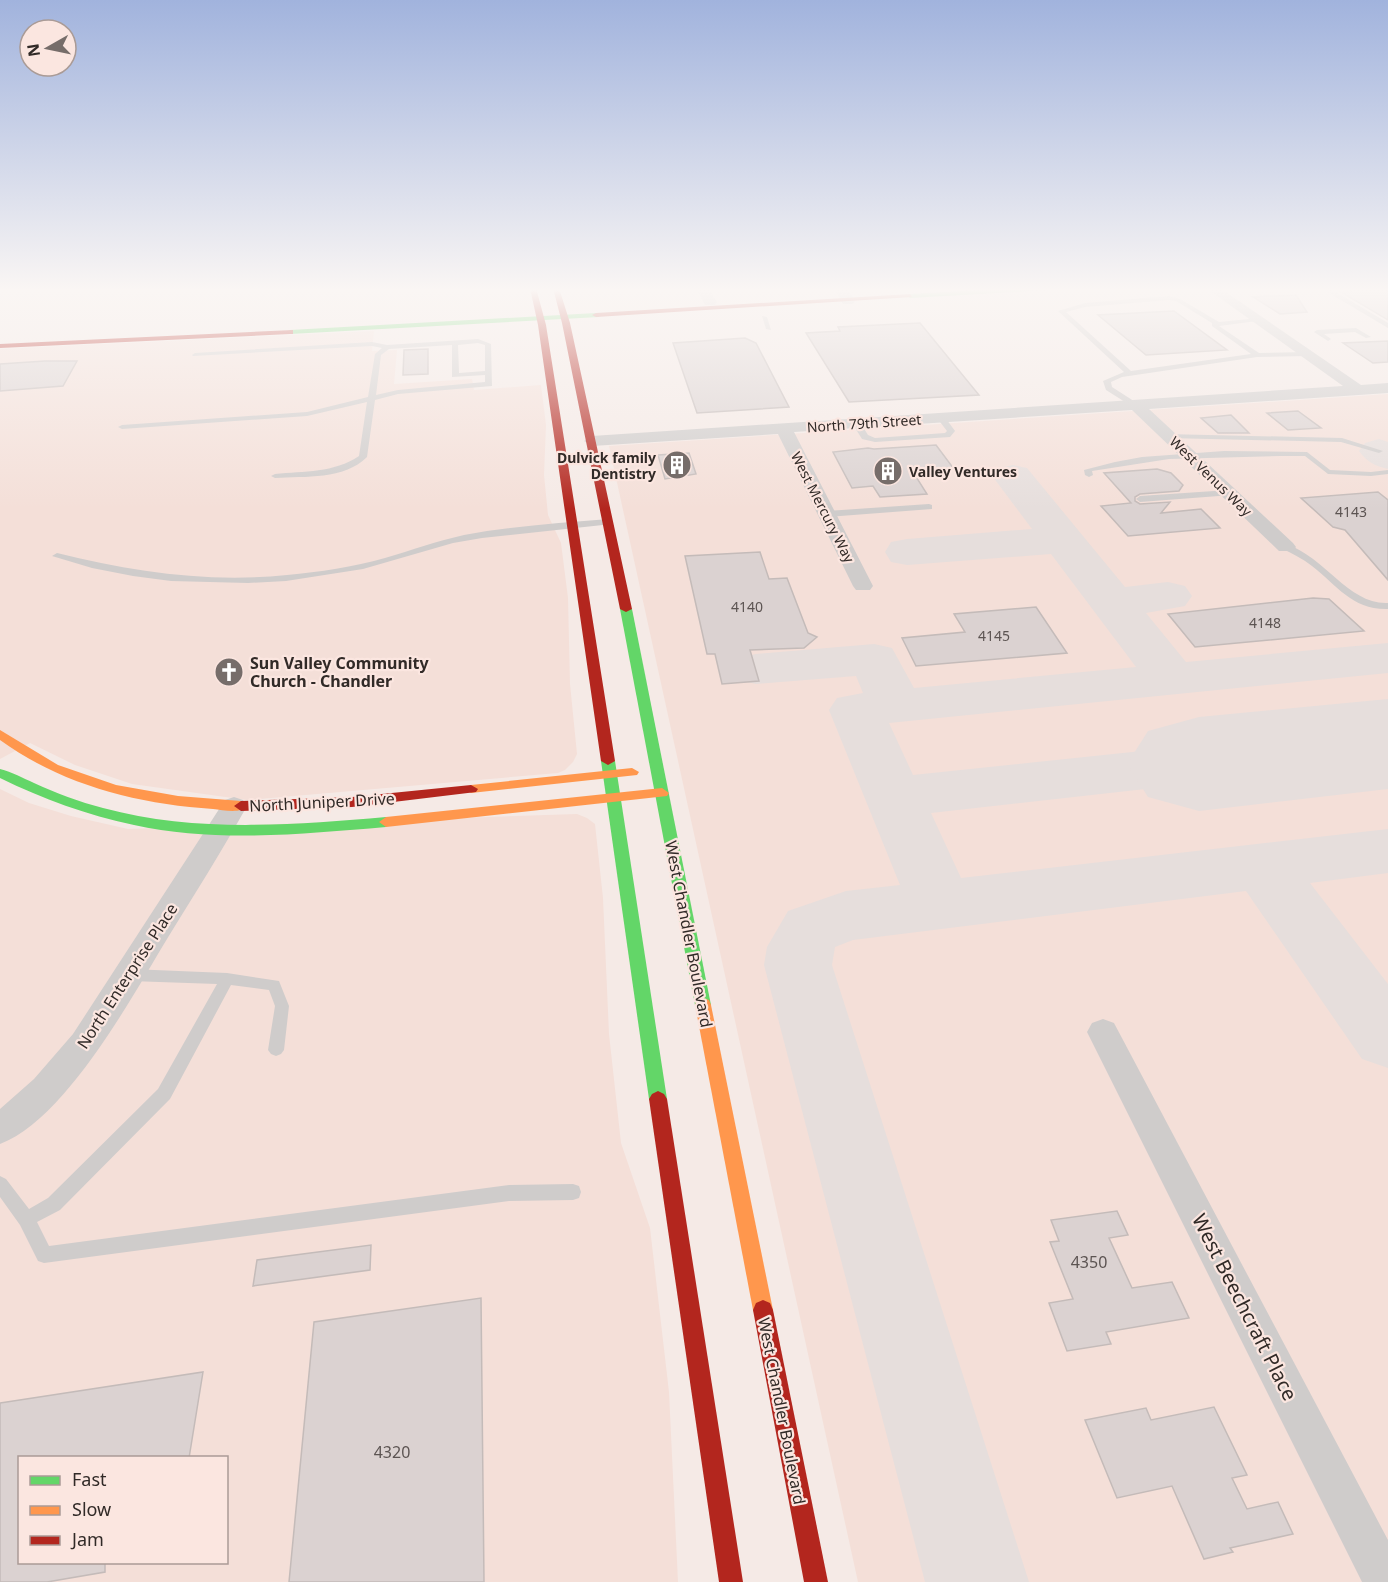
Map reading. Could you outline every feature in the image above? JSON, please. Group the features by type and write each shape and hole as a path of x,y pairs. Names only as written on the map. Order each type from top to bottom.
{"main road":[{"path":"547,362 731,1582"},
{"name":"West Chandler Boulevard","path":"575,362 609,522 816,1582"},
{"name":"North Juniper Drive","path":"0,734 30,756 106,787 185,803 227,818 272,807 355,802 657,770"},
{"name":"North Juniper Drive","path":"0,773 35,791 101,812 133,819 227,818 325,828 662,793"}],"street":[{"path":"1318,362 1358,390"},
{"name":"North 79th Street","path":"592,441 1388,388"},
{"name":"West Venus Way","path":"1136,405 1286,547"},
{"name":"West Mercury Way","path":"784,428 862,586"},
{"name":"North Enterprise Place","path":"0,1129 46,1090 88,1042 227,818"},
{"name":"West Beechcraft Place","path":"1103,1032 1386,1582"}],"lane":[{"path":"275,476 335,471 354,465 363,457 377,362"},
{"path":"455,362 455,375 488,373"},
{"path":"122,427 307,414 424,388 489,384 488,362"},
{"path":"1117,362 1129,373"},
{"path":"1136,405 1109,388 1107,381 1129,373 1208,362"},
{"path":"1168,436 1342,440 1379,450"},
{"path":"1089,475 1088,470 1119,462 1189,456 1307,454 1328,472 1371,474 1388,472"},
{"path":"1140,499 1229,494"},
{"path":"827,514 929,507"},
{"path":"57,556 100,567 176,580 224,582 278,579 364,566 464,538 609,522"},
{"path":"1286,547 1317,564 1362,604 1379,608 1388,606"},
{"path":"130,975 227,979 274,985 282,1006 276,1050"},
{"path":"26,1219 54,1204 164,1094 227,979"},
{"path":"0,1184 26,1219 44,1255 509,1193 573,1192"}],"shaded area":[{"path":"0,362 396,362 394,384 472,379 474,390 541,385 546,425 544,475 548,515 561,543 568,598 570,684 577,754 565,770 558,773 247,800 132,784 75,765 30,743 0,759"},
{"path":"1388,394 1388,1582 858,1582 609,446"},
{"path":"0,789 29,803 71,816 128,829 577,814 595,824 603,898 609,1034 621,1143 650,1228 669,1392 678,1582 0,1582"}],"building":[{"path":"77,362 63,386 0,391 0,364"},
{"path":"404,362 428,362 428,374 403,375"},
{"path":"679,362 766,362 789,407 697,413"},
{"path":"824,362 952,362 979,395 849,402"},
{"path":"1298,411 1321,428 1288,430 1267,413"},
{"path":"1231,415 1249,433 1218,433 1201,418"},
{"name":"Valley Ventures","path":"936,445 954,469 913,472 927,494 880,497 873,486 852,488 833,452 868,448"},
{"name":"Dulvick family Dentistry","path":"689,453 696,474 665,479 658,455"},
{"path":"1157,469 1171,473 1183,485 1179,491 1140,494 1135,497 1135,501 1140,504 1170,502 1161,513 1201,509 1220,528 1128,536 1101,506 1131,503 1104,473"},
{"path":"1378,492 1388,500 1388,580 1345,530 1333,527 1301,498"},
{"path":"760,552 769,579 787,578 808,633 817,637 804,648 750,650 759,681 722,684 715,654 707,654 685,556"},
{"path":"1313,598 1329,599 1364,631 1195,647 1168,614"},
{"path":"1036,607 1067,653 916,666 902,638 965,632 954,614"},
{"path":"1117,1211 1128,1235 1109,1238 1132,1288 1172,1282 1189,1318 1106,1332 1111,1344 1067,1351 1049,1303 1073,1299 1050,1242 1059,1241 1051,1220"},
{"path":"371,1245 370,1270 253,1286 257,1260"},
{"path":"481,1298 484,1582 289,1582 314,1322"},
{"path":"203,1372 189,1456 18,1456 18,1564 105,1564 105,1572 47,1582 0,1582 0,1403"},
{"path":"1214,1407 1247,1475 1232,1478 1247,1509 1278,1502 1293,1534 1230,1548 1233,1552 1204,1559 1172,1486 1117,1498 1085,1420 1146,1408 1151,1420"}],"taxiway":[{"path":"1379,451 1388,457"},
{"path":"1013,477 1172,679"},
{"path":"907,552 1062,540"},
{"path":"1117,609 1123,602 1168,596"},
{"path":"941,905 856,710 1388,658"},
{"path":"756,669 874,659 896,706"},
{"path":"894,797 1199,764"},
{"path":"1262,866 1388,851"},
{"path":"941,905 1262,866"},
{"path":"1262,866 1388,1038"},
{"path":"941,905 846,916 811,929 801,947 798,965 977,1582"}],"runway":[{"path":"1199,764 1388,744"}],"traffic: fast":[{"path":"626,609 703,1005"},
{"path":"608,761 658,1099"},
{"path":"0,773 89,809 137,821 172,826 243,830 386,822"}],"traffic: slow":[{"path":"0,734 54,768 83,780 146,796 241,806"},
{"path":"471,789 632,772"},
{"path":"386,822 662,793"},
{"path":"703,1005 763,1310"}],"traffic: jam":[{"path":"548,362 608,761"},
{"path":"574,362 626,609"},
{"path":"241,806 352,802 471,789"},
{"path":"658,1099 731,1582"},
{"path":"763,1310 816,1582"}],"place":[{"name":"Dulvick family Dentistry","path":"677,465"},
{"name":"Valley Ventures","path":"888,471"},
{"name":"Sun Valley Community Church - Chandler","path":"229,672"}]}
